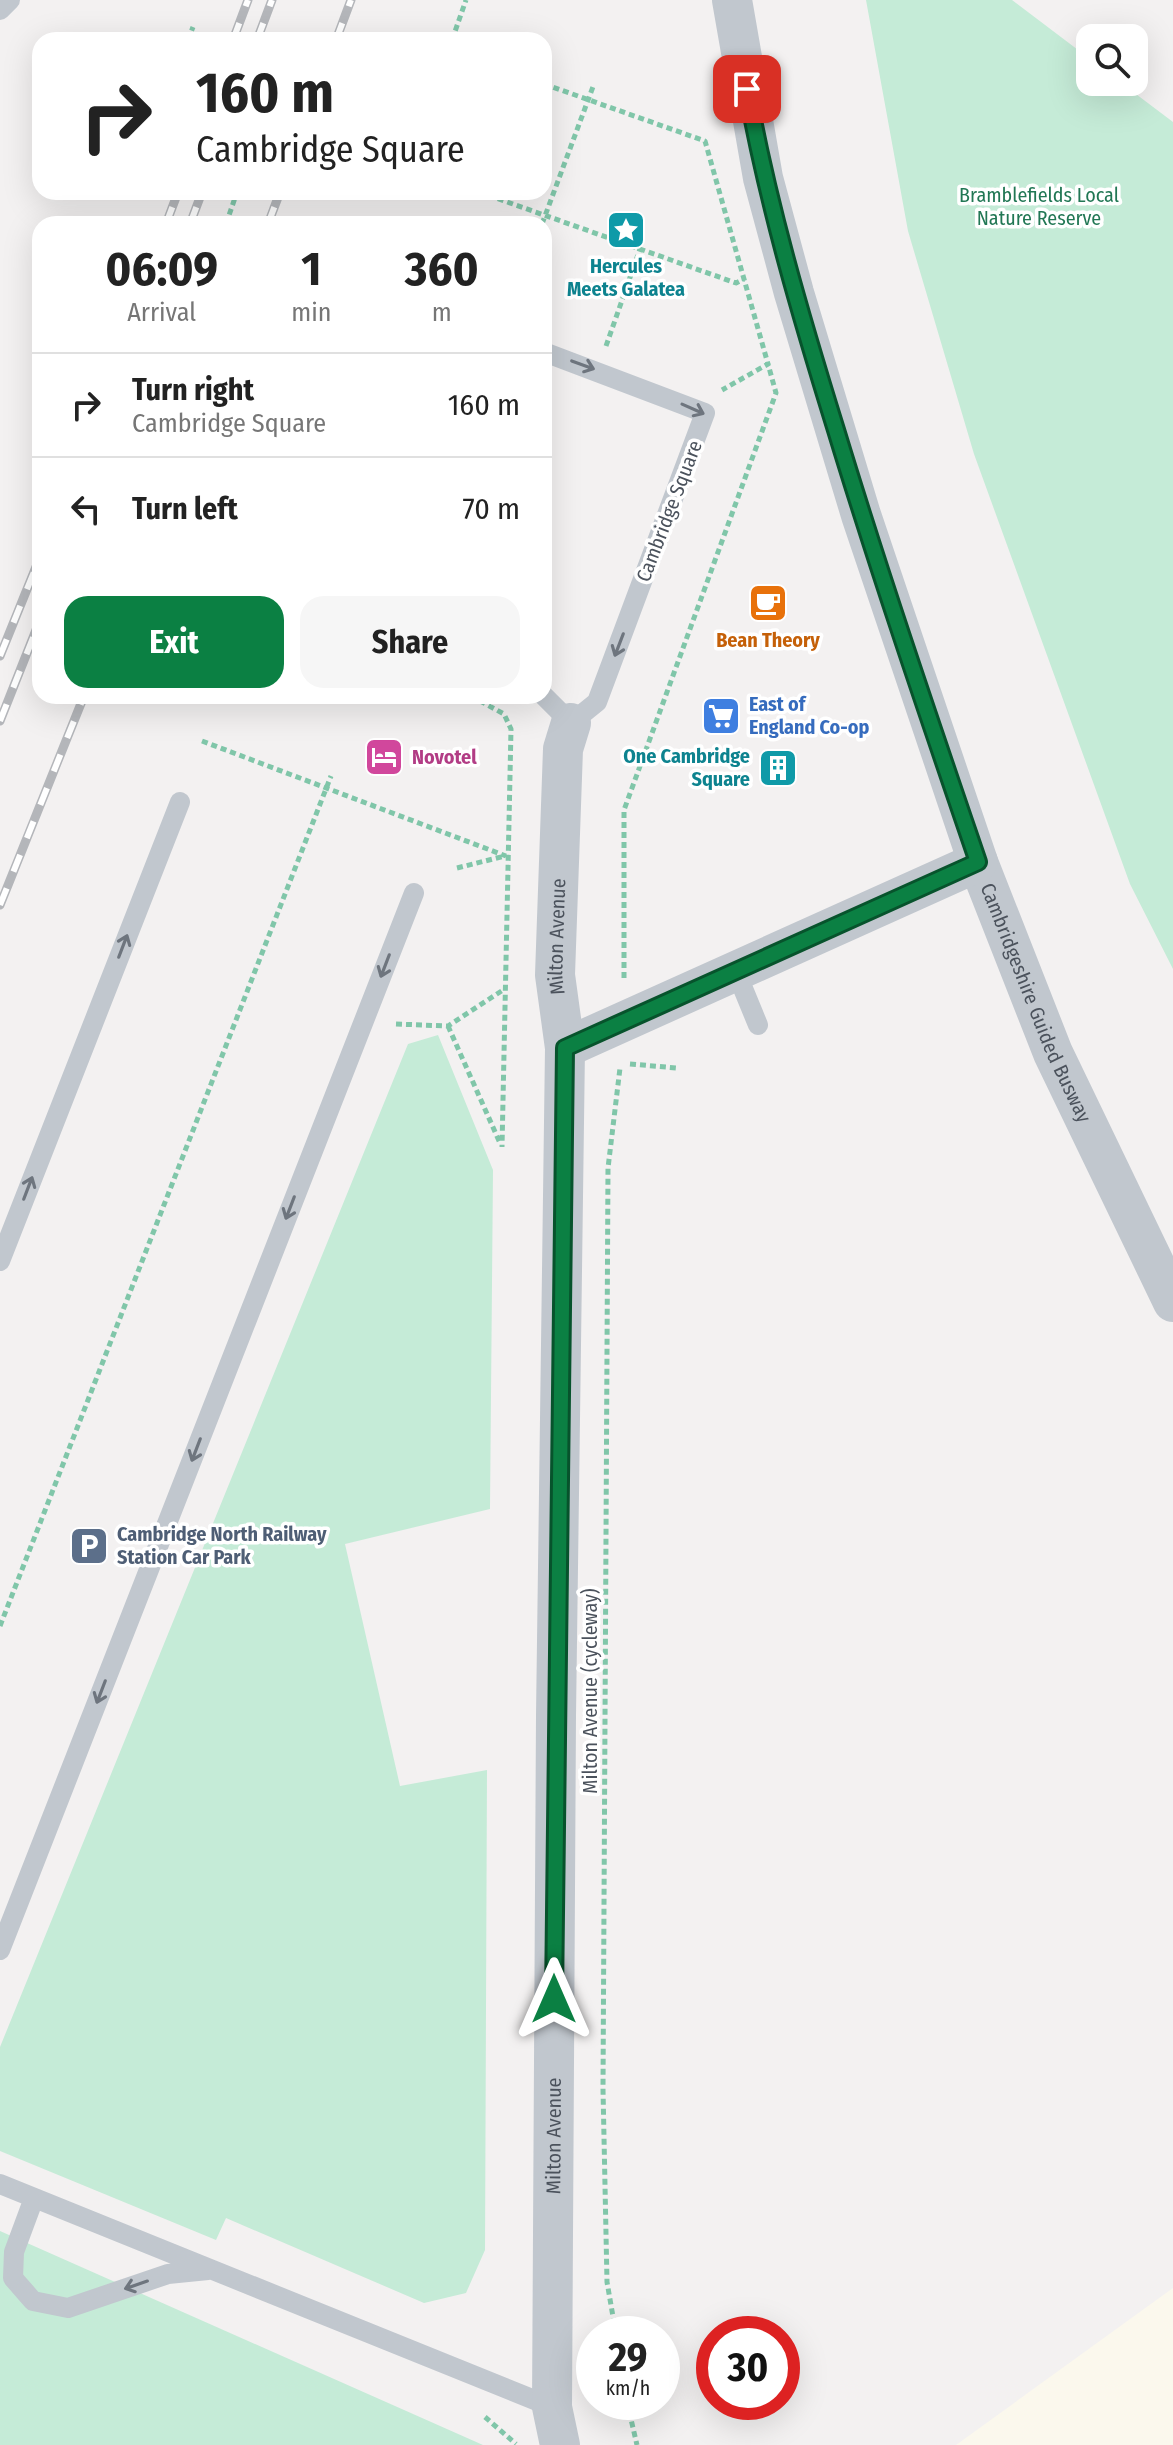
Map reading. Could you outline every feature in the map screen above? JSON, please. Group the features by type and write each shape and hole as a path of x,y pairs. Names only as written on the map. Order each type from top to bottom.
{"street":[{"name":"Cambridgeshire Guided Busway","path":"732,0 763,178 794,293 861,515 978,862 1053,1053 1173,1302"},
{"name":"Milton Avenue","path":"556,2426 556,1716 565,1048 555,975 563,749 558,710"},
{"path":"565,1048 978,862"}],"lane":[{"path":"0,10 10,0"},
{"name":"Cambridge Square","path":"552,355 705,413 597,702 558,710"},
{"path":"0,1261 180,802"},
{"path":"0,1950 414,893"},
{"path":"735,969 758,1025"},
{"path":"0,2184 212,2269 556,2426"},
{"path":"34,2198 14,2252 13,2278 33,2301 68,2308 168,2274 212,2269"}],"path":[{"path":"455,32 466,0"},
{"path":"191,32 193,27"},
{"path":"552,196 594,84"},
{"path":"552,87 705,141 776,393 624,810 624,983"},
{"path":"502,200 545,215 551,200"},
{"path":"552,218 736,283 744,279"},
{"path":"621,379 604,350 640,249"},
{"path":"705,413 718,393 768,364"},
{"path":"448,1026 502,1147 511,729 504,714 490,704"},
{"path":"202,741 506,856"},
{"path":"0,1626 331,776"},
{"path":"457,868 506,856"},
{"path":"366,1017 393,1024 448,1026 504,990"},
{"name":"Milton Avenue (cycleway)","path":"613,2316 607,2282 603,2089 608,1168 621,1056"},
{"path":"620,1064 677,1068"},
{"path":"631,2420 637,2445"}],"shaded area":[{"path":"1173,2288 1173,2445 956,2445"}],"green space":[{"name":"Bramblefields Local Nature Reserve","path":"866,0 1012,0 1076,48 1076,96 1139,96 1173,122 1173,969 1130,884 974,454 908,231"},
{"path":"438,1035 493,1170 490,1509 345,1544 400,1786 487,1770 485,2250 466,2293 424,2303 226,2218 216,2240 0,2151 0,2047 408,1044"},
{"path":"0,2231 483,2445 0,2445"}],"railway":[{"path":"236,32 248,0"},
{"path":"260,32 272,0"},
{"path":"339,32 351,0"},
{"path":"169,216 175,200"},
{"path":"193,216 199,200"},
{"path":"271,216 277,200"},
{"path":"0,656 32,577"},
{"path":"0,721 32,640"},
{"path":"0,905 81,704"}],"place":[{"name":"Hercules Meets Galatea","path":"626,230"},
{"name":"Bean Theory","path":"768,603"},
{"name":"East of England Co-op","path":"721,716"},
{"name":"Novotel","path":"384,757"},
{"name":"One Cambridge Square","path":"778,768"},
{"name":"Cambridge North Railway Station Car Park","path":"89,1546"}],"route":[{"path":"554,1999 565,1048 978,862 861,515 794,293 763,178 747,89"}]}
